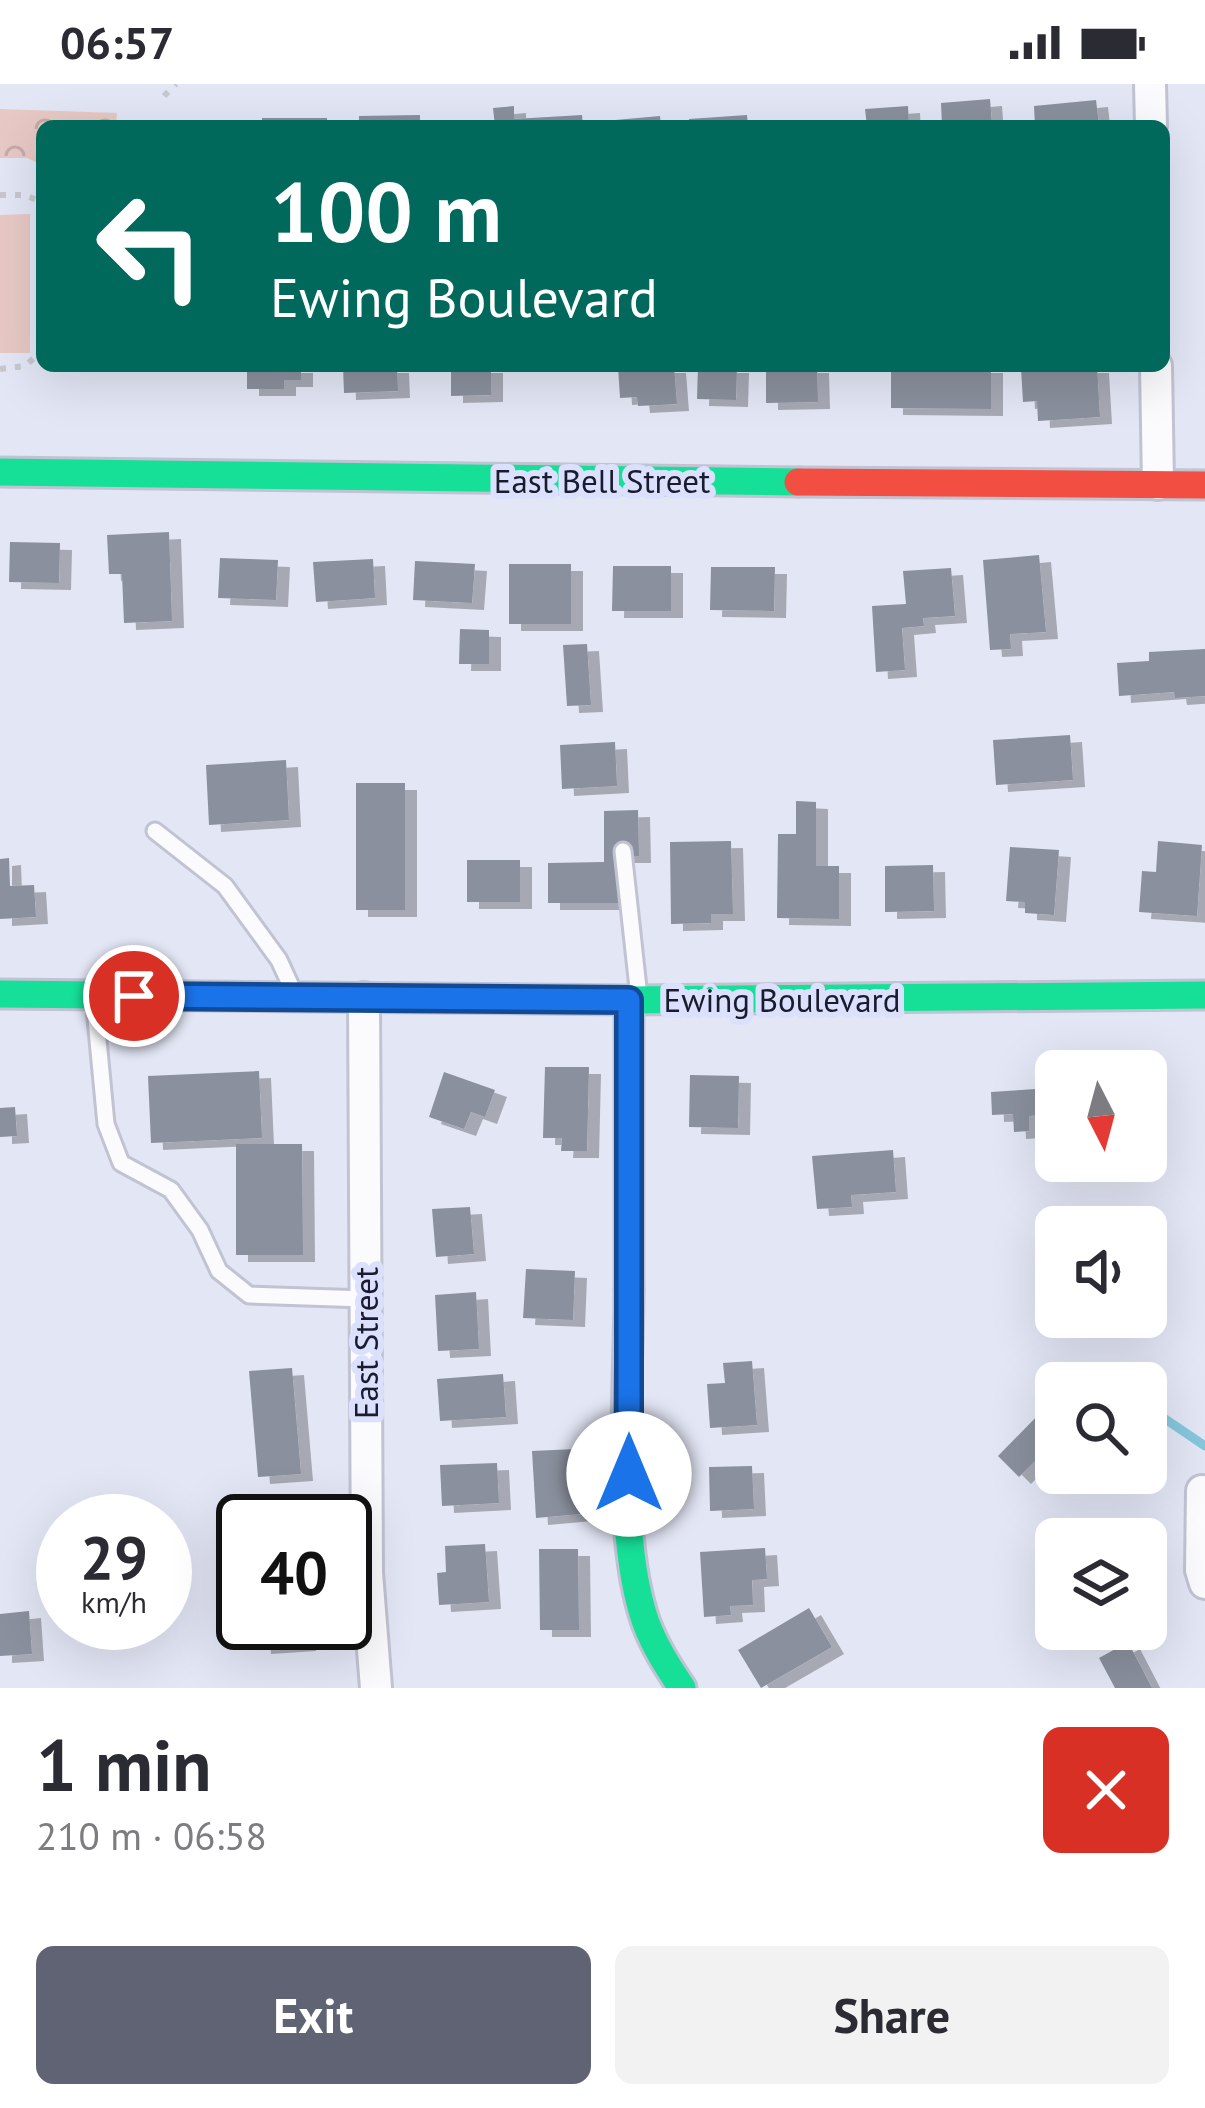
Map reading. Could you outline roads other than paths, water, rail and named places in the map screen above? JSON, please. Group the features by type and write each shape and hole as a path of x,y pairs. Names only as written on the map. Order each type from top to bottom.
{"street":[{"path":"1150,84 1151,120"},
{"path":"1156,372 1158,484"},
{"name":"East Bell Street","path":"0,472 389,480 1205,485"},
{"name":"Ewing Boulevard","path":"0,994 634,1000 1205,995"},
{"name":"East Street","path":"364,998 367,1573 376,1688"},
{"path":"634,1000 629,1517 635,1595 651,1639 682,1688"},
{"path":"1202,1491 1205,1583"}],"lane":[{"path":"155,831 225,886 279,960 296,998"},
{"path":"623,851 634,1000"},
{"path":"94,995 106,1124 122,1163 171,1190 200,1230 218,1271 249,1295 365,1299"}],"waterway":[{"path":"1167,1420 1205,1446"}]}
